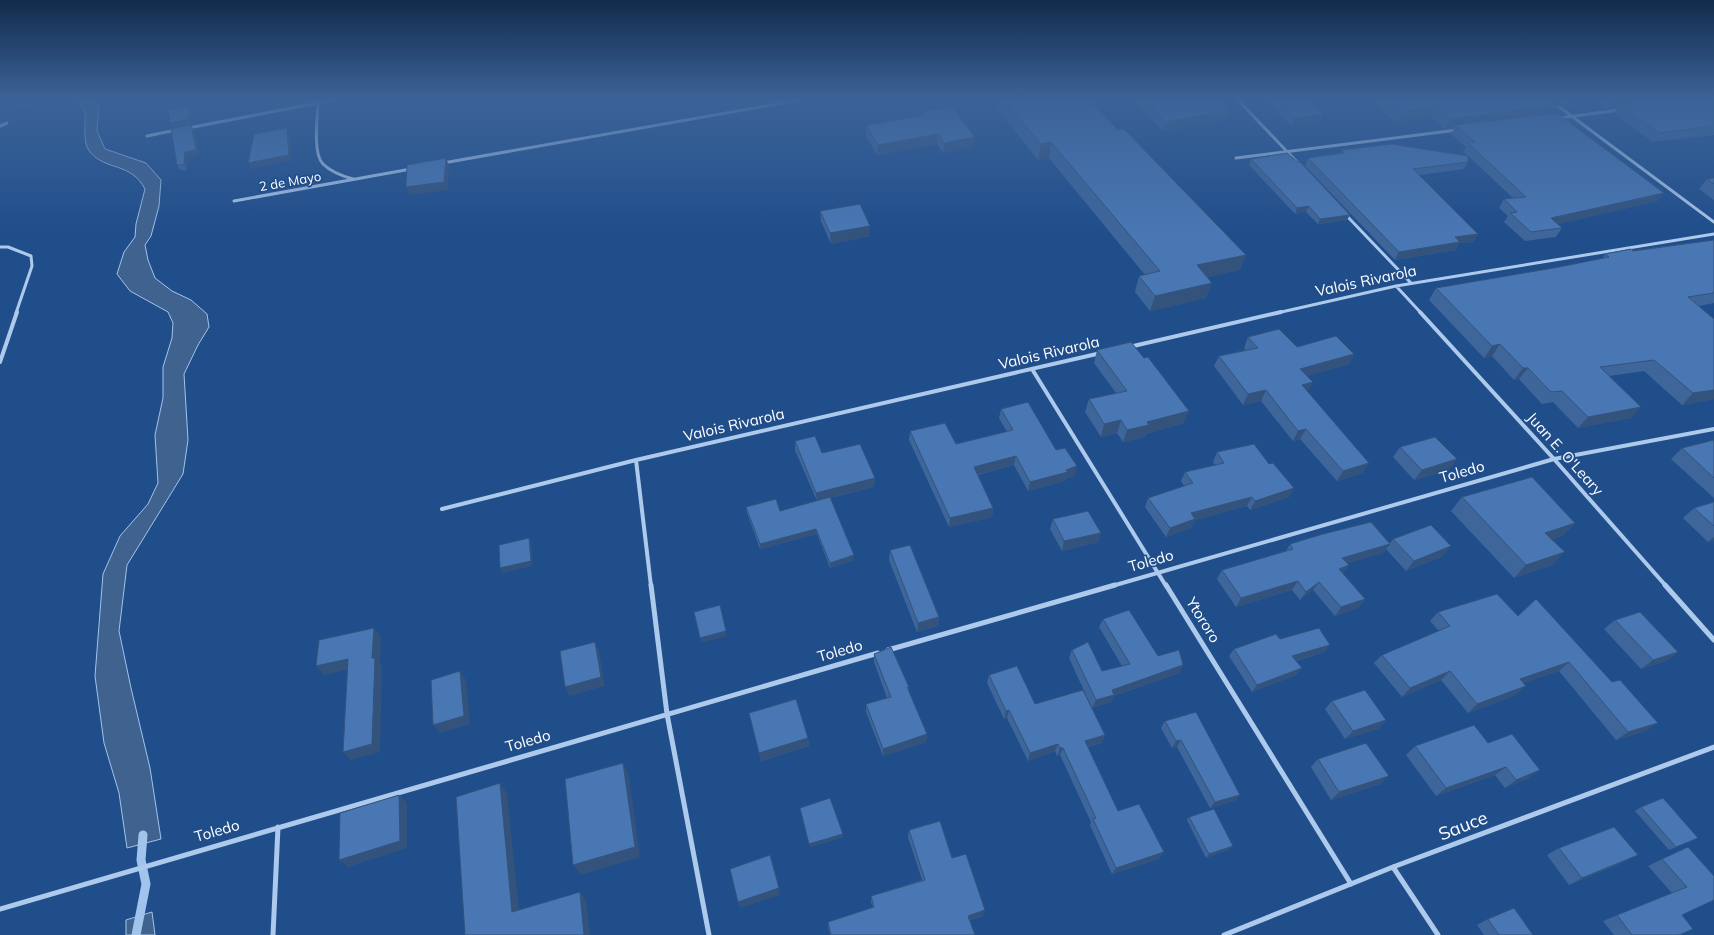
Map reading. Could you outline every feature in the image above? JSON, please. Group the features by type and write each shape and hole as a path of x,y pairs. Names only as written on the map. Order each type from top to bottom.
{"street":[{"path":"317,144 317,153 322,163 337,174 355,179"},
{"path":"441,164 555,144"},
{"path":"1279,144 1302,168"},
{"path":"1236,158 1347,144"},
{"path":"1607,144 1714,222"},
{"name":"2 de Mayo","path":"234,201 418,168"},
{"path":"1340,208 1411,283"},
{"name":"Valois Rivarola","path":"1125,348 1411,283 1714,234"},
{"path":"0,247 8,247 30,256 32,266 0,362"},
{"name":"Juan E. O'Leary","path":"1396,286 1554,459 1714,640"},
{"name":"Valois Rivarola","path":"442,509 636,460 1110,351"},
{"name":"Ytororo","path":"1032,369 1352,884"},
{"name":"Toledo","path":"0,909 667,714 1554,459 1714,429"},
{"path":"636,460 667,714 709,935"},
{"name":"Sauce","path":"1224,935 1393,867 1714,747"},
{"path":"273,935 278,827"},
{"path":"1393,867 1438,935"}],"water":[{"path":"86,144 103,144 105,149 146,163 161,180 159,206 151,236 145,245 148,260 155,278 172,291 191,300 207,314 209,327 198,345 184,374 188,440 183,474 127,565 119,631 150,768 161,839 127,848 119,793 104,743 95,676 103,574 120,536 148,504 158,483 155,435 163,398 163,367 172,338 173,323 168,312 130,291 117,274 124,252 135,237 136,224 145,189 133,174 96,158 90,152"},
{"path":"152,912 155,935 126,935 126,920"}],"building":[{"path":"173,144 195,144 196,150 185,152 184,165 177,165"},
{"path":"252,144 288,144 289,155 248,163"},
{"path":"1052,144 1138,144 1246,255 1197,265 1212,283 1155,296 1139,276 1160,271"},
{"path":"1391,144 1468,156 1468,162 1413,169 1478,234 1455,237 1460,242 1399,252 1308,158 1344,153 1342,150"},
{"path":"1469,144 1598,144 1664,193 1551,218 1562,228 1531,232 1510,213 1517,212 1504,199 1526,197"},
{"path":"1287,153 1300,162 1350,215 1320,219 1309,206 1297,208 1251,159"},
{"path":"446,158 444,182 406,187 407,165"},
{"path":"1714,178 1714,184 1707,179"},
{"path":"860,204 870,226 830,233 820,211"},
{"path":"1714,240 1714,293 1688,297 1714,319 1714,390 1693,393 1654,360 1600,367 1641,407 1588,417 1562,391 1551,392 1528,368 1523,368 1500,344 1492,346 1436,288 1609,257 1605,254 1631,249 1633,251"},
{"path":"1279,329 1297,347 1336,336 1354,354 1300,369 1313,382 1302,385 1369,463 1343,471 1306,429 1298,431 1266,390 1248,394 1219,356 1258,348 1248,337"},
{"path":"1131,342 1144,358 1148,357 1189,411 1147,422 1149,425 1127,430 1121,420 1104,424 1089,399 1127,391 1097,350"},
{"path":"1028,402 1056,450 1065,448 1077,466 1066,470 1068,472 1030,482 1016,456 974,467 993,508 950,518 910,431 945,423 956,444 1013,430 1001,409"},
{"path":"815,436 822,453 860,444 875,478 816,493 795,441"},
{"path":"1435,437 1457,459 1422,470 1400,447"},
{"path":"1714,440 1714,478 1682,448"},
{"path":"1254,444 1269,464 1273,463 1294,488 1255,501 1252,497 1191,513 1195,519 1170,528 1148,498 1193,483 1185,472 1224,463 1217,452"},
{"path":"1532,477 1575,523 1545,533 1565,552 1526,565 1462,497"},
{"path":"830,497 854,555 830,563 816,529 760,544 746,507 776,499 780,511"},
{"path":"1714,502 1714,526 1694,508"},
{"path":"1088,511 1101,533 1064,541 1053,519"},
{"path":"1371,522 1390,544 1342,558 1349,565 1339,569 1365,599 1341,607 1319,582 1306,592 1298,581 1241,598 1222,570 1293,549 1290,544"},
{"path":"1431,525 1451,546 1414,561 1393,539"},
{"path":"529,538 531,561 500,568 499,545"},
{"path":"910,545 939,617 918,623 890,550"},
{"path":"1497,594 1518,616 1536,599 1612,682 1620,680 1658,723 1628,732 1569,662 1520,679 1526,686 1477,704 1450,671 1410,688 1382,655 1450,626 1438,612"},
{"path":"720,605 726,631 700,638 694,612"},
{"path":"1129,610 1158,656 1179,650 1183,665 1112,690 1114,695 1096,700 1072,650 1088,642 1102,671 1130,664 1103,619"},
{"path":"1640,612 1678,652 1653,660 1615,620"},
{"path":"374,628 372,658 375,658 372,744 343,752 348,659 316,666 319,640"},
{"path":"1319,628 1330,645 1292,656 1302,668 1257,685 1234,649 1276,634 1280,639"},
{"path":"595,642 601,677 565,687 560,651"},
{"path":"891,647 909,687 907,687 927,734 883,749 866,704 891,697 874,654"},
{"path":"1017,666 1035,704 1083,690 1105,735 1085,741 1118,811 1139,804 1164,852 1116,868 1093,819 1096,818 1063,748 1060,748 1058,744 1030,753 1009,710 1006,711 989,675"},
{"path":"460,671 464,716 433,725 431,680"},
{"path":"1365,690 1386,720 1353,731 1332,701"},
{"path":"796,699 808,738 759,753 749,713"},
{"path":"1196,712 1240,795 1215,802 1181,740 1176,741 1165,721"},
{"path":"1474,725 1488,743 1512,734 1540,770 1516,780 1506,767 1446,788 1415,746"},
{"path":"1366,743 1389,776 1339,792 1318,759"},
{"path":"623,763 635,847 573,865 565,779"},
{"path":"500,783 512,912 580,892 584,935 465,935 456,797"},
{"path":"399,795 400,841 339,860 340,813"},
{"path":"830,798 843,834 809,844 800,808"},
{"path":"1663,798 1698,838 1676,847 1641,807"},
{"path":"1214,809 1233,846 1209,854 1189,817"},
{"path":"940,821 952,858 966,854 985,910 968,916 975,935 831,935 828,922 874,907 871,896 925,880 909,830"},
{"path":"1614,827 1638,855 1582,878 1559,848"},
{"path":"1688,847 1714,876 1714,900 1682,915 1693,929 1679,935 1632,935 1617,915 1687,887 1662,859"},
{"path":"770,855 779,888 738,902 730,869"},
{"path":"1514,908 1533,935 1499,935 1488,919"}],"waterway":[{"path":"136,935 146,884 141,860 143,835"}]}
